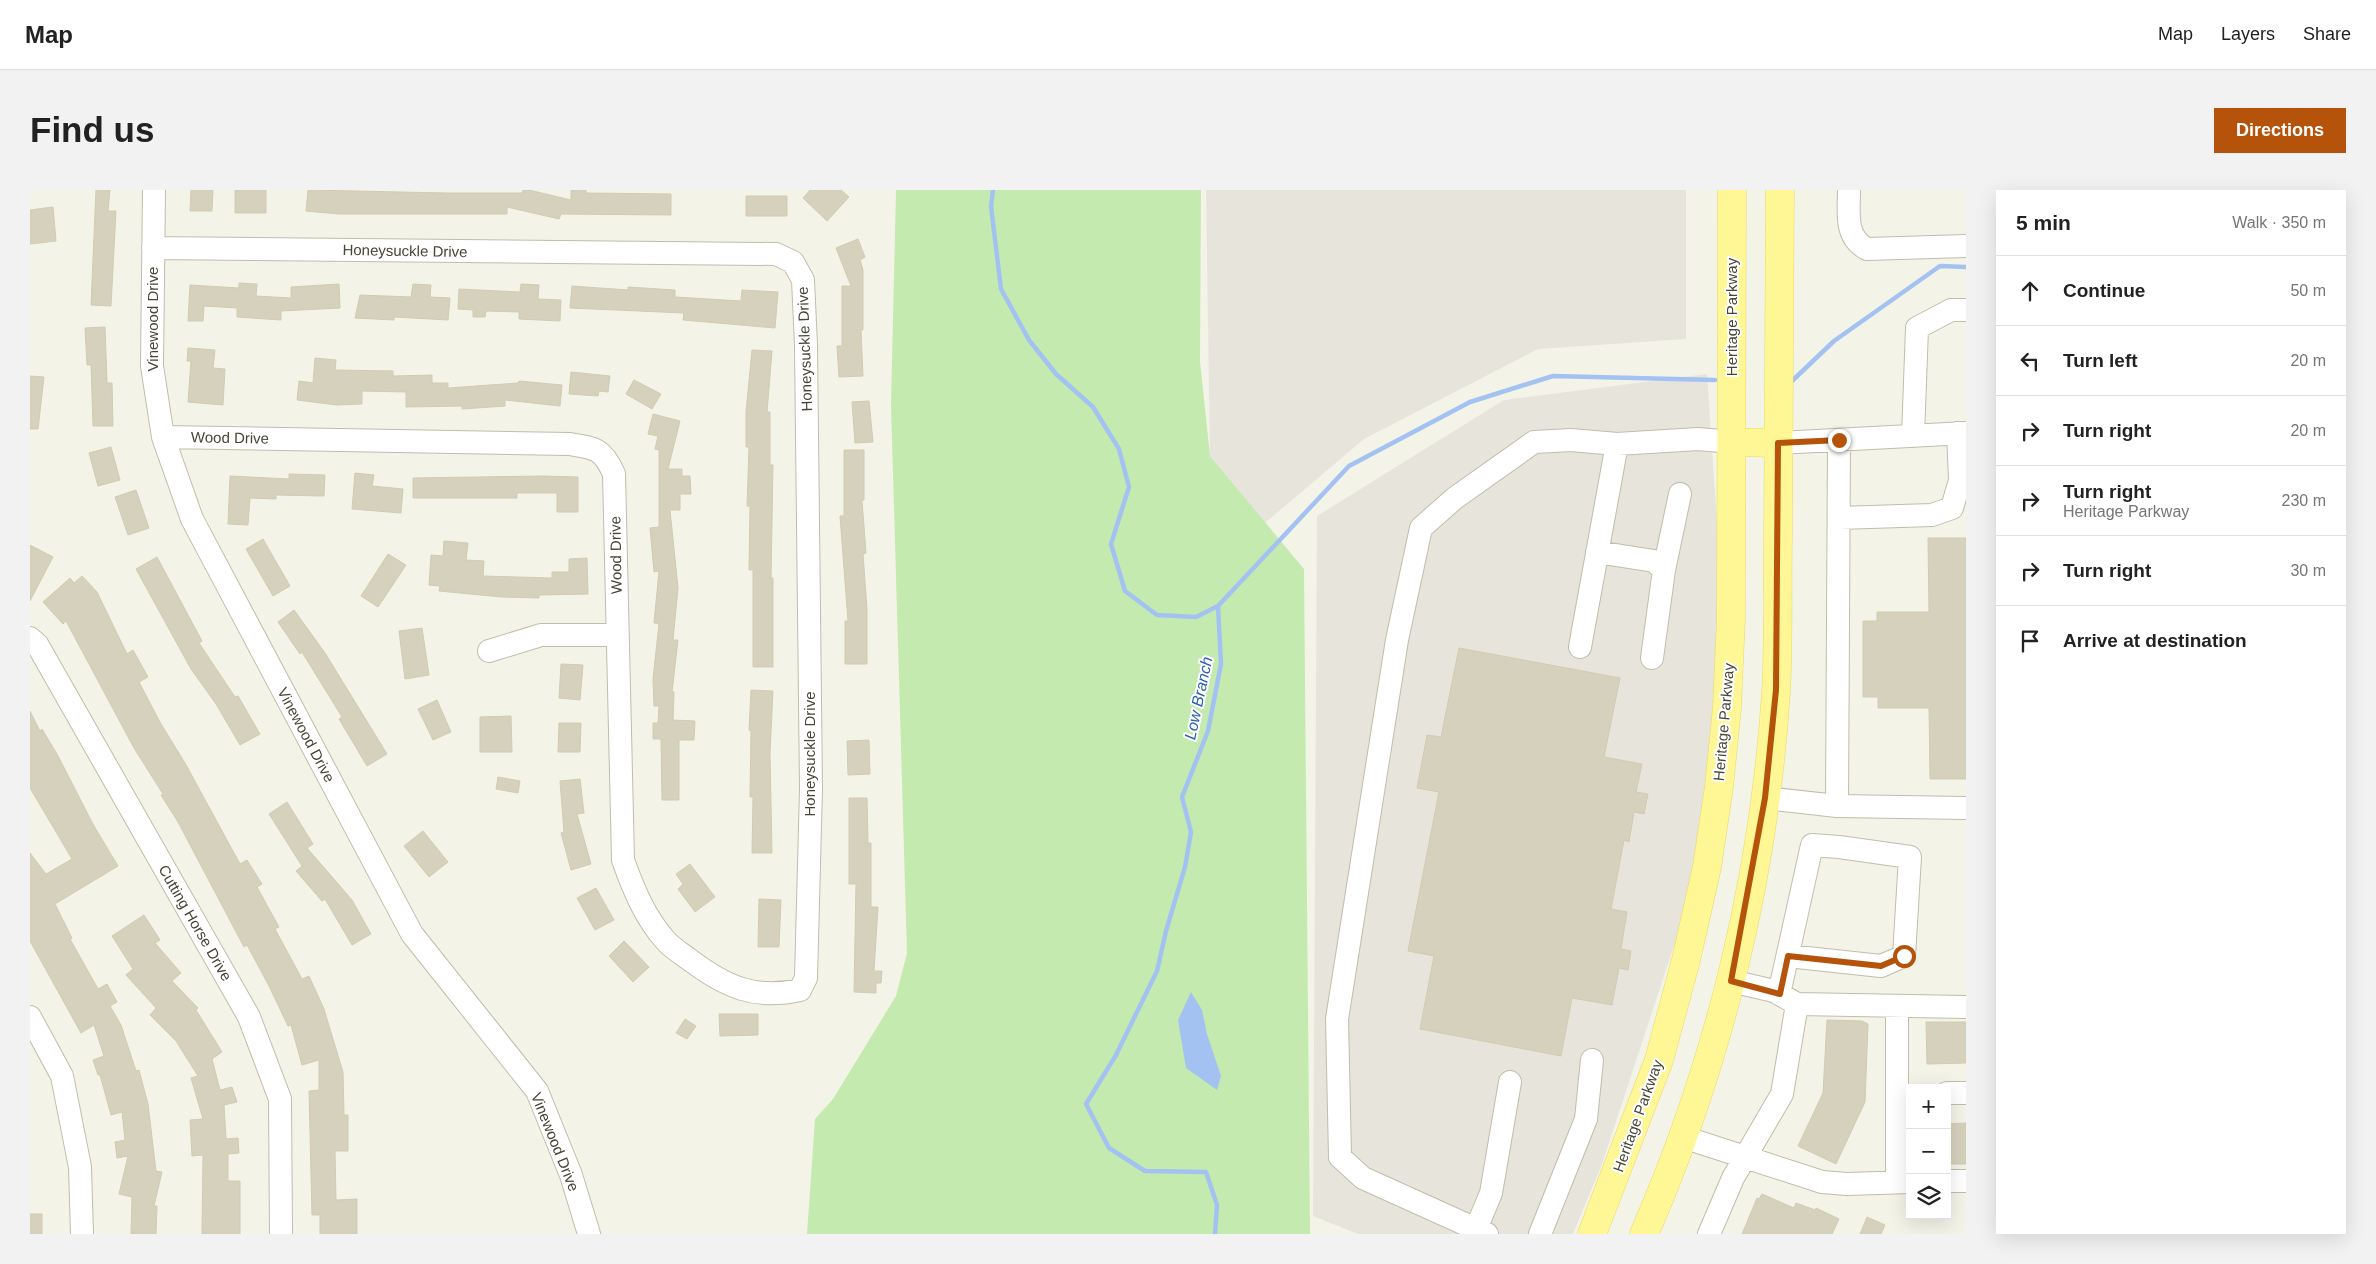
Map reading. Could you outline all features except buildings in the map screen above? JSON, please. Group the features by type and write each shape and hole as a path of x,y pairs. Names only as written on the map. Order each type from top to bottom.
{"main road":[{"name":"Heritage Parkway","path":"1592,1234 1659,1060 1686,960 1707,867 1719,787 1727,708 1731,618 1732,190"},
{"path":"1644,1234 1683,1137 1709,1059 1731,981 1765,798 1776,690 1780,190"},
{"path":"1732,442 1778,443"}],"street":[{"name":"Vinewood Drive","path":"154,190 152,366 163,437 192,519 412,934 536,1091 571,1175 590,1234"},
{"path":"1849,190 1849,226 1852,236 1859,245 1868,249 1966,246"},
{"name":"Honeysuckle Drive","path":"153,248 776,254 793,262 804,280 811,789 806,978 800,990"},
{"path":"1913,436 1917,328 1951,310 1966,310"},
{"path":"1778,443 1962,433 1963,480 1952,508 1932,515 1839,518"},
{"name":"Wood Drive","path":"163,437 560,444 594,448 607,458 614,474 623,860 636,898 666,942 712,976 744,991 780,994 800,990"},
{"path":"1510,1082 1491,1193 1482,1232 1363,1178 1340,1157 1337,1019 1397,640 1420,528 1455,498 1534,442 1571,440 1617,444 1698,439 1732,442"},
{"path":"1837,806 1839,440"},
{"path":"1580,647 1617,444"},
{"path":"1652,658 1664,570 1680,494"},
{"path":"1597,552 1654,561 1664,570"},
{"path":"489,651 541,635 617,635"},
{"name":"Cutting Horse Drive","path":"30,638 37,644 244,1008 265,1055 280,1099 282,1234"},
{"path":"1765,798 1837,806 1966,808"},
{"path":"1709,1234 1733,1178 1782,1094 1788,999 1788,956 1812,845 1840,846 1910,857 1904,956 1881,966 1788,956"},
{"path":"1731,981 1788,999 1897,1006 1966,1007"},
{"path":"1683,1137 1747,1156 1822,1182 1847,1184 1904,1182 1904,1094 1897,1006"},
{"path":"30,1017 62,1076 80,1167 82,1234"},
{"path":"1540,1234 1586,1119 1592,1060"},
{"path":"1951,1093 1966,1093"},
{"path":"1951,1181 1966,1181"}],"shaded area":[{"path":"1206,190 1686,190 1686,339 1538,349 1364,439 1265,523 1210,456"},
{"path":"1707,374 1724,627 1696,879 1602,1164 1573,1234 1358,1234 1313,1216 1317,516 1504,400"}],"green space":[{"path":"896,190 1201,190 1200,361 1210,456 1304,569 1310,1234 807,1234 815,1119 833,1099 896,996 907,953 891,405"}],"water":[{"path":"1191,992 1202,1010 1207,1034 1221,1076 1217,1090 1186,1068 1178,1020"}],"waterway":[{"name":"Low Branch","path":"993,190 991,206 1001,289 1029,340 1056,374 1093,407 1119,449 1129,487 1111,544 1125,591 1157,615 1196,617 1218,606 1221,664 1208,731 1182,797 1191,832 1185,867 1166,931 1157,971 1116,1055 1086,1104 1109,1148 1145,1171 1206,1172 1217,1205 1215,1234"},
{"path":"1792,381 1834,341 1940,266 1966,267"},
{"path":"1218,606 1349,466 1470,402 1553,376 1715,380"}],"route":[{"path":"1839,440 1778,443 1776,690 1765,798 1731,981 1780,994 1788,956 1881,966 1904,956"}]}
